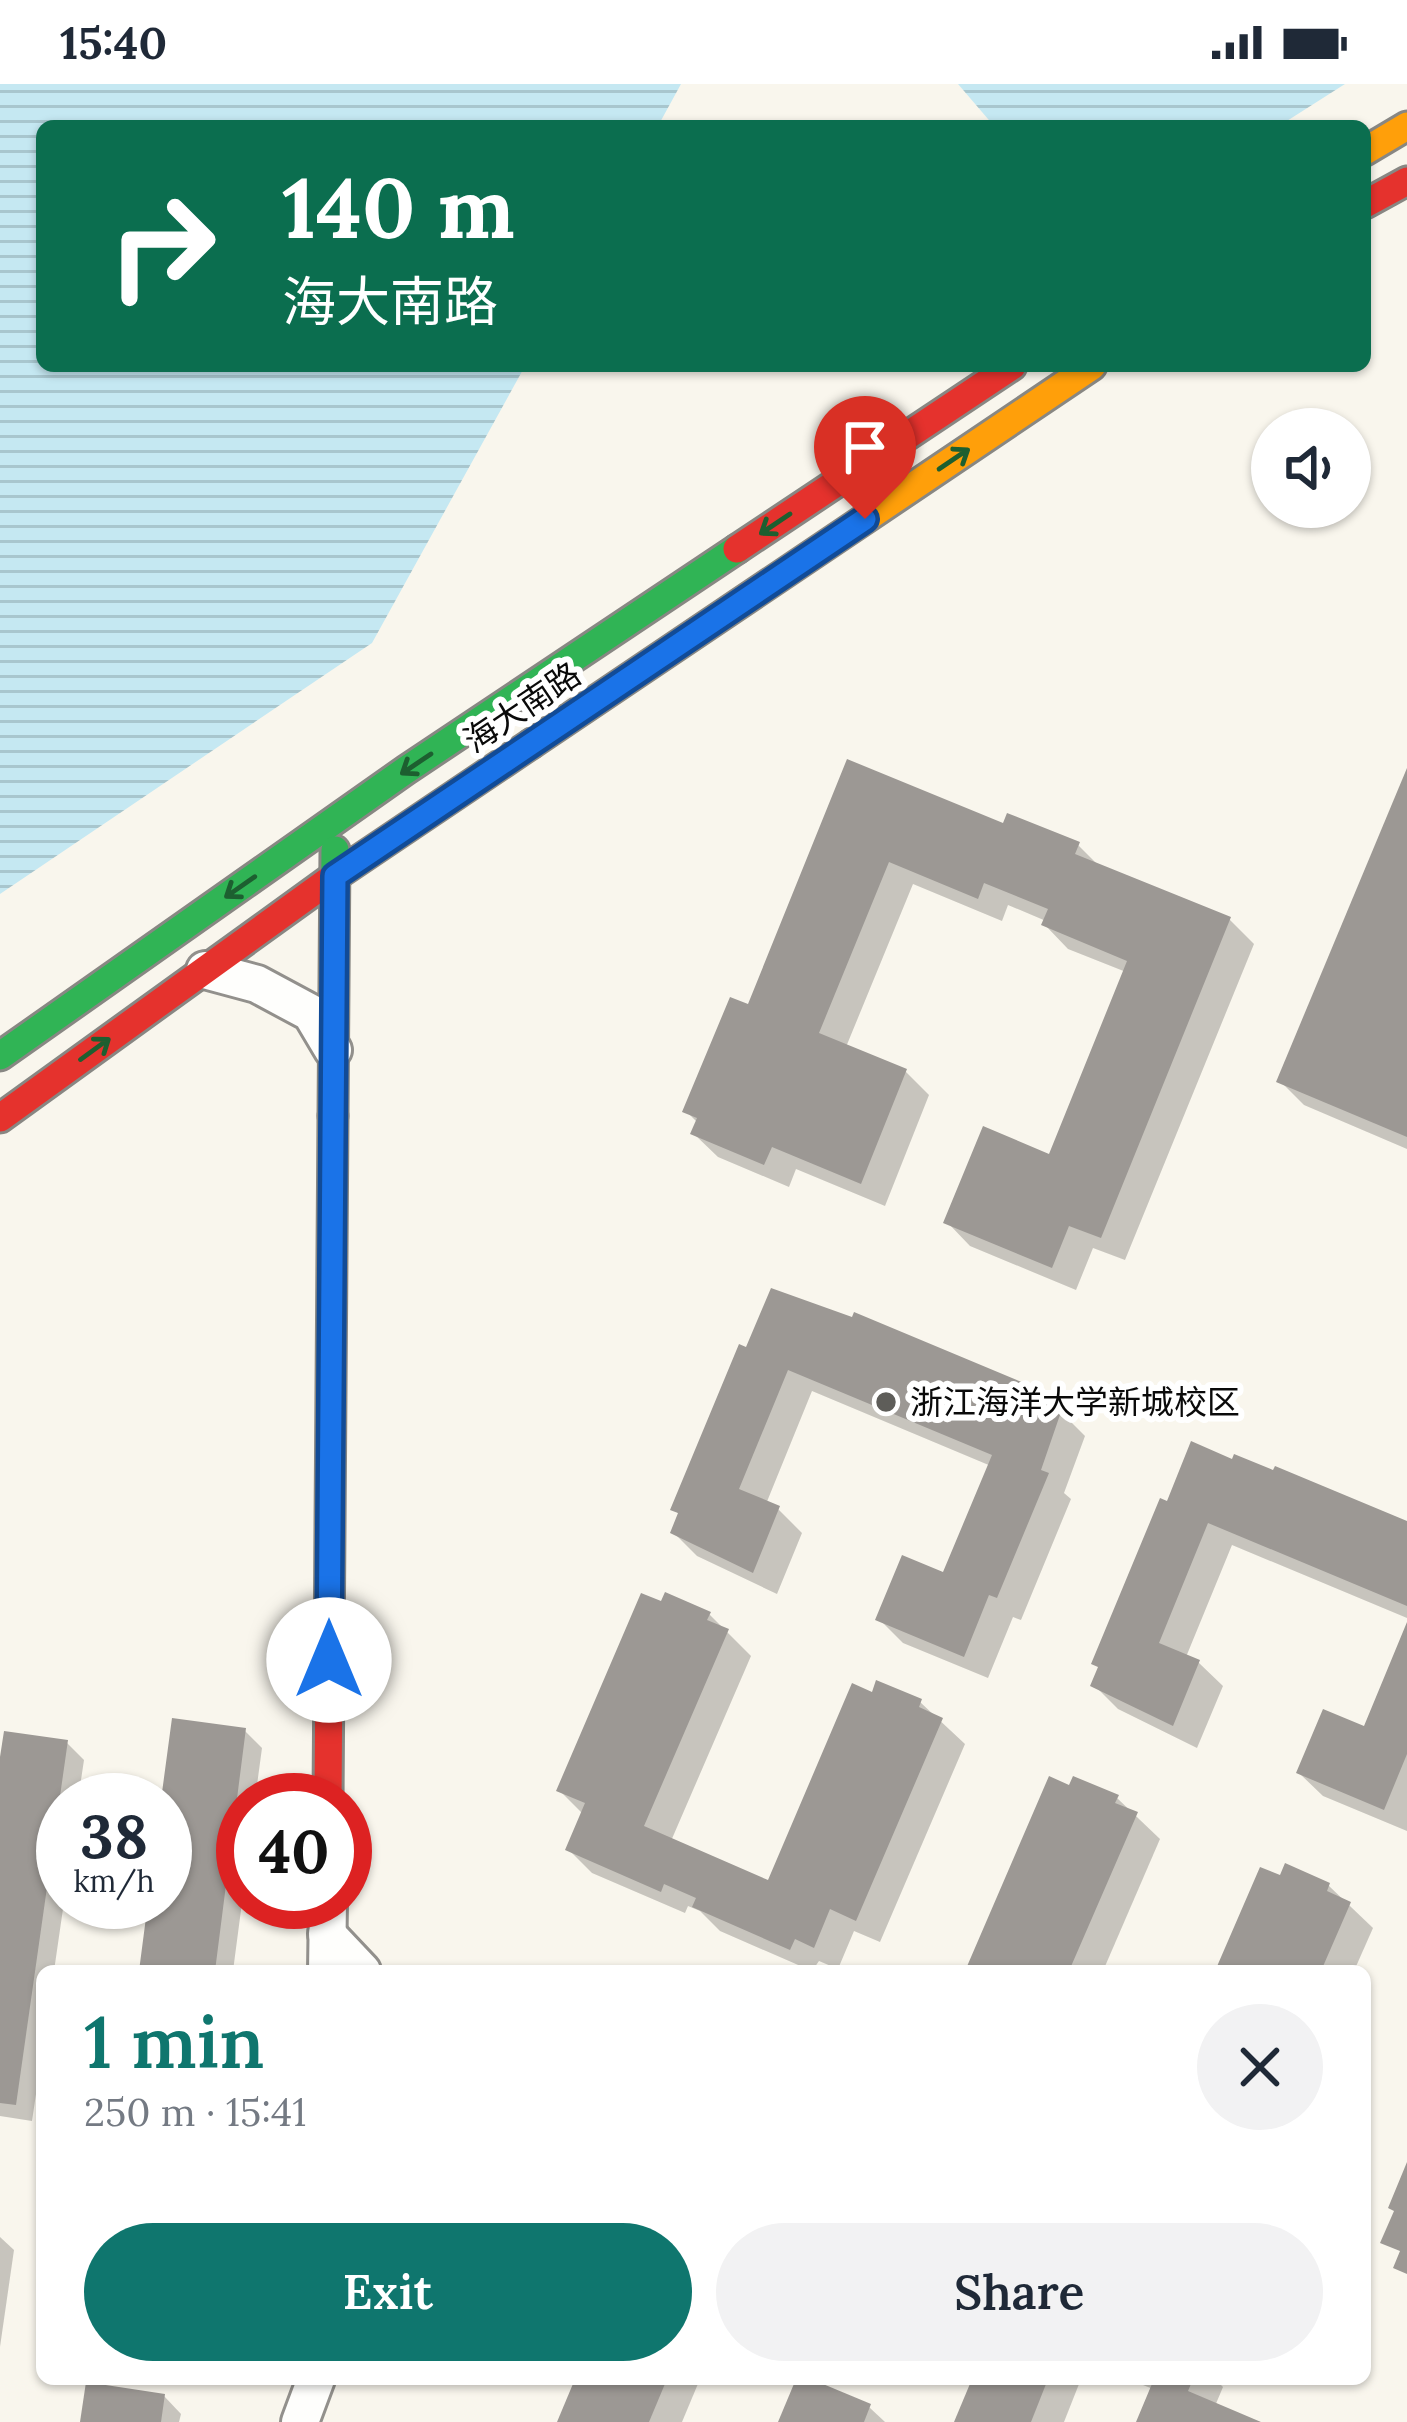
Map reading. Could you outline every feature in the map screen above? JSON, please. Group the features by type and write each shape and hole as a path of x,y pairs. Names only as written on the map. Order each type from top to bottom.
{"street":[{"path":"1371,148 1407,126"},
{"path":"1371,201 1407,181"},
{"name":"海大南路","path":"0,1056 336,820 1003,372"},
{"name":"海大南路","path":"0,1118 335,876 1083,372"},
{"path":"328,1773 336,820"},
{"path":"205,970 257,983 311,1013 334,1051"},
{"path":"327,1929 327,1965"},
{"path":"334,1929 358,1965"},
{"path":"300,2422 314,2385"}],"water":[{"path":"0,84 681,84 661,120 36,120 36,372 522,372 372,643 0,894"},
{"path":"958,84 1345,84 1288,120 989,120"}],"building":[{"path":"847,759 1003,823 1007,813 1080,842 1075,854 1231,917 1101,1238 1069,1226 1052,1268 943,1223 983,1126 1049,1154 1127,961 1041,925 1048,909 984,883 978,899 889,862 819,1033 907,1069 861,1184 772,1147 764,1165 690,1134 697,1118 682,1112 730,997 748,1004"},
{"path":"1407,768 1407,1137 1276,1082"},
{"path":"771,1288 852,1317 854,1312 1024,1383 1020,1392 1062,1409 1041,1470 1049,1473 997,1598 989,1595 964,1657 875,1620 902,1555 943,1572 992,1455 788,1370 739,1489 780,1506 753,1573 670,1533 678,1513 670,1510 739,1344 746,1347"},
{"path":"1191,1441 1232,1459 1234,1454 1273,1470 1275,1466 1407,1521 1407,1606 1208,1523 1159,1643 1200,1660 1173,1726 1090,1686 1098,1667 1091,1664 1160,1498 1167,1501"},
{"path":"665,1592 711,1612 707,1620 729,1629 644,1826 768,1880 852,1683 872,1692 876,1680 922,1699 919,1707 943,1718 856,1921 830,1909 814,1948 795,1939 790,1950 692,1907 696,1898 664,1884 661,1892 565,1850 585,1803 556,1791 641,1593 661,1601"},
{"path":"1407,1622 1407,1754 1384,1810 1296,1773 1323,1709 1364,1726"},
{"path":"172,1718 246,1728 240,1773 216,1773 216,1929 220,1929 216,1965 140,1965 144,1929 192,1929 192,1773 165,1773"},
{"path":"4,1731 68,1740 63,1773 36,1773 36,1929 41,1929 16,2105 0,2103 0,1757"},
{"path":"1049,1776 1069,1785 1073,1776 1119,1795 1115,1803 1138,1812 1072,1965 968,1965"},
{"path":"1285,1863 1330,1883 1327,1891 1351,1902 1324,1965 1218,1965 1260,1867 1280,1875"},
{"path":"1407,2162 1407,2274 1393,2268 1400,2251 1380,2243"},
{"path":"86,2385 165,2394 161,2422 80,2422"},
{"path":"572,2385 664,2385 649,2422 557,2422"},
{"path":"793,2385 825,2385 871,2404 864,2422 778,2422"},
{"path":"969,2385 1046,2385 1031,2422 954,2422"},
{"path":"1151,2385 1190,2385 1188,2391 1261,2422 1136,2422"}],"traffic: fast":[{"path":"0,1056 406,770 737,549"},
{"path":"333,1116 335,850"}],"traffic: slow":[{"path":"1371,147 1407,126"},
{"path":"531,744 1083,372"}],"traffic: jam":[{"path":"1371,201 1407,181"},
{"path":"737,549 1003,372"},
{"path":"0,1118 335,876 531,744"},
{"path":"328,1773 333,1116"}],"place":[{"name":"浙江海洋大学新城校区","path":"886,1402"}],"route":[{"path":"329,1660 335,876 865,519"}]}
